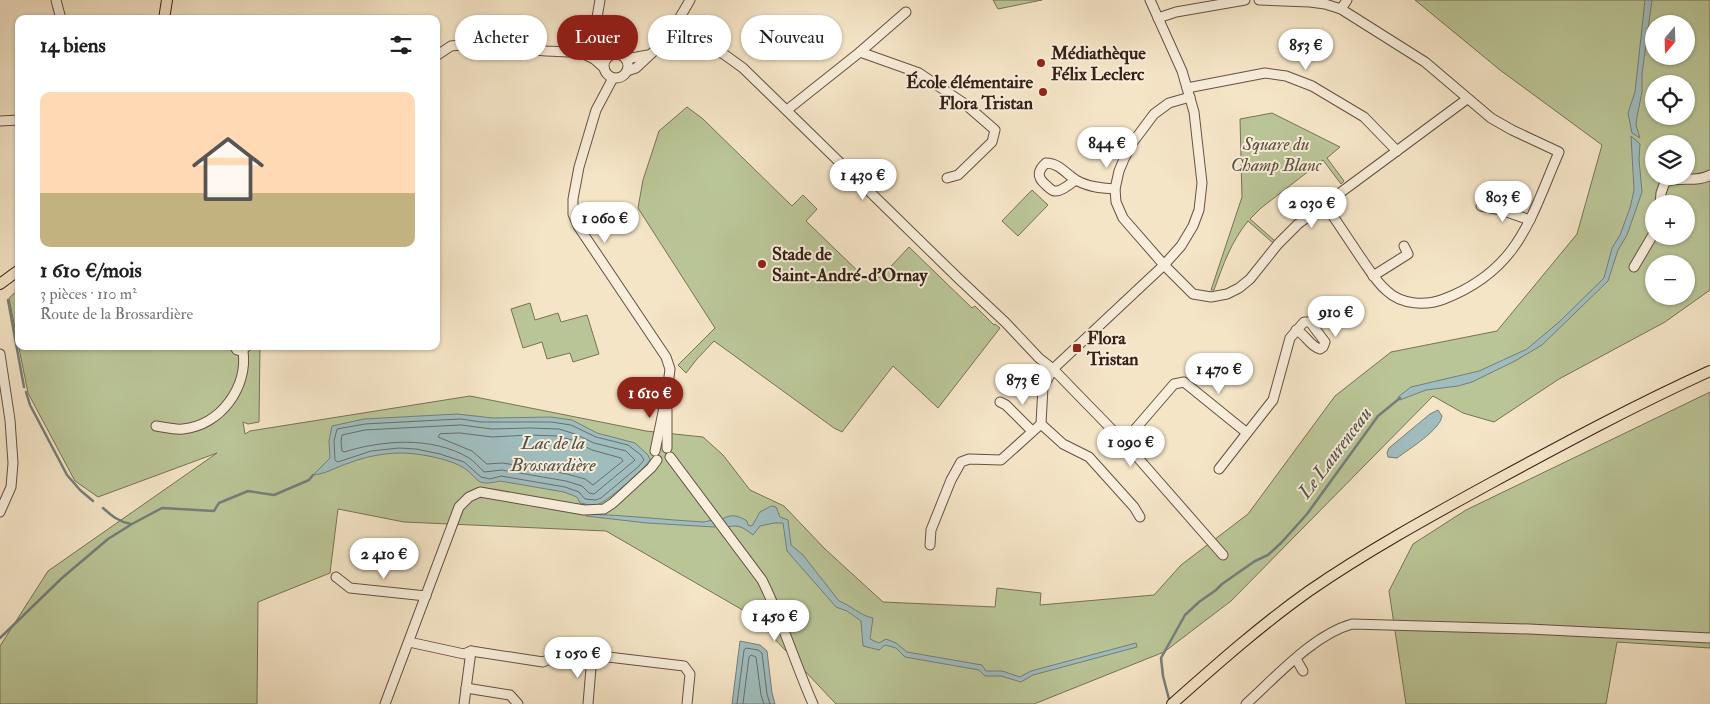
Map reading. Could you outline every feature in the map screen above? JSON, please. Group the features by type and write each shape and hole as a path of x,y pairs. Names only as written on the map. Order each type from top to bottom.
{"main road":[{"path":"165,15 167,0"},
{"path":"0,284 15,273"},
{"path":"1172,704 1286,608 1362,556 1573,438 1651,398 1710,371"}],"street":[{"path":"56,0 60,15"},
{"path":"597,15 600,0"},
{"path":"682,15 690,0"},
{"path":"930,545 931,530 951,480 961,462 969,459 1001,460 1041,424 1043,387 1054,369 1164,265 1181,246 1193,226 1199,210 1202,183 1197,132 1182,71 1150,0"},
{"path":"1158,18 1176,12 1245,0"},
{"path":"1259,0 1318,3 1341,10 1425,62 1491,118 1559,152 1530,220 1514,248 1498,268 1462,292 1433,303 1417,303 1402,300 1387,292 1373,276 1325,204"},
{"path":"1341,10 1347,0"},
{"path":"787,110 860,52 906,12"},
{"path":"440,53 451,46 470,44 557,50"},
{"path":"860,52 919,73 966,104 996,130 992,142 958,175 947,178"},
{"path":"638,57 648,55"},
{"path":"595,60 613,78 621,77 627,71 636,68 648,55"},
{"path":"731,59 743,68 787,110 1039,358 1054,369 1124,442 1223,555"},
{"path":"604,68 605,60"},
{"path":"626,60 627,71"},
{"path":"1397,151 1364,118 1312,86 1286,76 1265,73 1188,93 1154,114 1133,142 1124,159 1114,189 1116,202 1123,218 1164,265 1193,294 1212,297 1226,294 1239,288 1250,279 1278,244 1298,224 1397,151 1467,99"},
{"path":"613,78 590,125 574,188 572,214 578,226 666,357 670,370 668,393 669,452 664,462 657,460 654,456 668,393"},
{"path":"0,121 15,120"},
{"path":"1661,195 1665,182 1674,178 1704,179 1710,175"},
{"path":"1076,180 1088,185 1114,189"},
{"path":"1481,206 1501,210 1530,220"},
{"path":"1634,267 1647,245"},
{"path":"1373,276 1408,254 1404,246"},
{"path":"1219,470 1273,400 1290,338 1296,330"},
{"path":"156,426 181,429 194,427 218,415 229,402 241,381 245,362 245,350"},
{"path":"0,354 3,395 10,420 13,475 11,487 0,512"},
{"path":"1124,442 1174,384 1184,382 1247,433"},
{"path":"1000,402 1006,405 1032,431"},
{"path":"1041,424 1063,444 1089,457 1134,506 1140,517"},
{"path":"655,450 661,446 669,452 765,587 813,704"},
{"path":"385,704 459,507 468,497 480,492 584,510 604,509 614,503 657,460"},
{"path":"336,577 350,588 426,596"},
{"path":"1246,704 1296,658 1327,635 1339,628 1352,624 1528,629 1710,638"},
{"path":"409,642 464,654 470,651 543,662 566,652 684,666 690,674 687,704"},
{"path":"464,704 470,651"},
{"path":"588,704 592,656"},
{"path":"1296,658 1303,672"},
{"path":"466,688 510,695 518,704"}],"green space":[{"path":"993,0 1042,0 998,9"},
{"path":"1415,0 1710,0 1710,290 1695,301 1695,255 1645,255 1645,305 1689,305 1665,322 1559,379 1494,422 1463,413 1433,396 1231,601 1164,652 1034,704 836,704 753,616 606,531 404,522 338,509 330,573 258,602 257,704 0,704 0,646 48,571 217,453 98,497 75,481 28,393 19,350 260,350 259,422 248,424 243,422 245,434 250,431 470,396 646,431 703,437 723,455 750,490 784,506 825,549 883,602 995,607 997,588 1041,593 1040,605 1154,595 1181,565 1248,514 1335,396 1391,352 1497,331 1577,234 1602,145 1500,70"},
{"name":"Stade de Saint-André-d'Ornay","path":"687,107 703,119 792,206 803,195 817,209 806,221 866,279 881,277 909,247 972,308 975,306 994,325 1000,328 938,408 893,366 842,432 714,341 686,373 678,365 715,328 638,208 643,180 659,131"},
{"name":"Square du Champ Blanc","path":"1272,113 1340,147 1327,158 1344,181 1341,184 1323,160 1261,208 1250,219 1275,241 1273,243 1248,221 1232,245 1214,290 1211,290 1242,197 1240,119"},
{"path":"1032,190 1048,205 1018,236 1002,221"},
{"path":"15,293 15,328 9,298"},
{"path":"530,303 535,320 558,313 561,322 587,315 599,354 573,362 570,353 547,359 542,342 523,348 511,309"},
{"path":"1710,392 1710,648 1617,642 1606,704 1406,704 1389,591 1413,544 1466,510"}],"water":[{"path":"1645,0 1652,0 1650,15 1645,15 1642,92 1636,125 1640,138 1632,133 1628,113 1635,92"},
{"path":"1631,136 1640,144 1639,159 1642,192 1627,235 1618,250 1608,281 1542,345 1515,361 1472,382 1458,386 1426,390 1400,400 1398,397 1411,387 1479,371 1527,349 1559,322 1604,278 1612,248 1620,235 1630,208 1634,190"},
{"path":"1438,410 1442,416 1430,433 1397,458 1388,457 1389,448 1430,414"},
{"name":"Lac de la Brossardière","path":"457,414 493,418 551,417 572,420 597,433 635,443 648,455 650,460 615,493 601,503 594,505 580,503 577,497 564,492 500,481 492,483 482,482 464,468 453,463 416,454 391,453 373,456 313,475 330,458 329,441 332,426 364,419"},
{"path":"771,506 776,507 780,517 788,520 791,545 803,555 839,601 873,618 870,639 879,643 886,639 896,643 907,652 982,665 986,671 1002,671 1020,677 1031,671 1136,643 1137,647 1033,675 1021,682 1001,676 985,676 979,670 905,657 896,648 885,645 879,650 863,646 861,621 847,611 836,607 787,551 783,523 760,526 753,535 741,527 727,527 722,519 729,516 737,516 752,526 760,512"},
{"path":"586,514 704,522 713,520 717,525 715,527 647,523 586,516"},
{"path":"740,641 760,645 767,651 775,704 732,704"}],"waterway":[{"path":"8,300 15,338"},
{"path":"17,350 24,387"},
{"path":"26,392 30,405 67,475 93,501"},
{"name":"Le Laurenceau","path":"1170,703 1163,676 1161,658 1185,615 1222,584 1255,561 1268,555 1281,543 1307,514 1378,416 1400,398"},
{"path":"0,638 62,578 108,539 162,508 214,511 219,503 248,491 274,495 309,480 313,475"},
{"path":"103,508 116,518 131,524"}],"place":[{"name":"Médiathèque Félix Leclerc","path":"1041,63"},
{"name":"École élémentaire Flora Tristan","path":"1043,92"},
{"name":"Stade de Saint-André-d'Ornay","path":"762,264"},
{"name":"Flora Tristan","path":"1077,348"}]}
